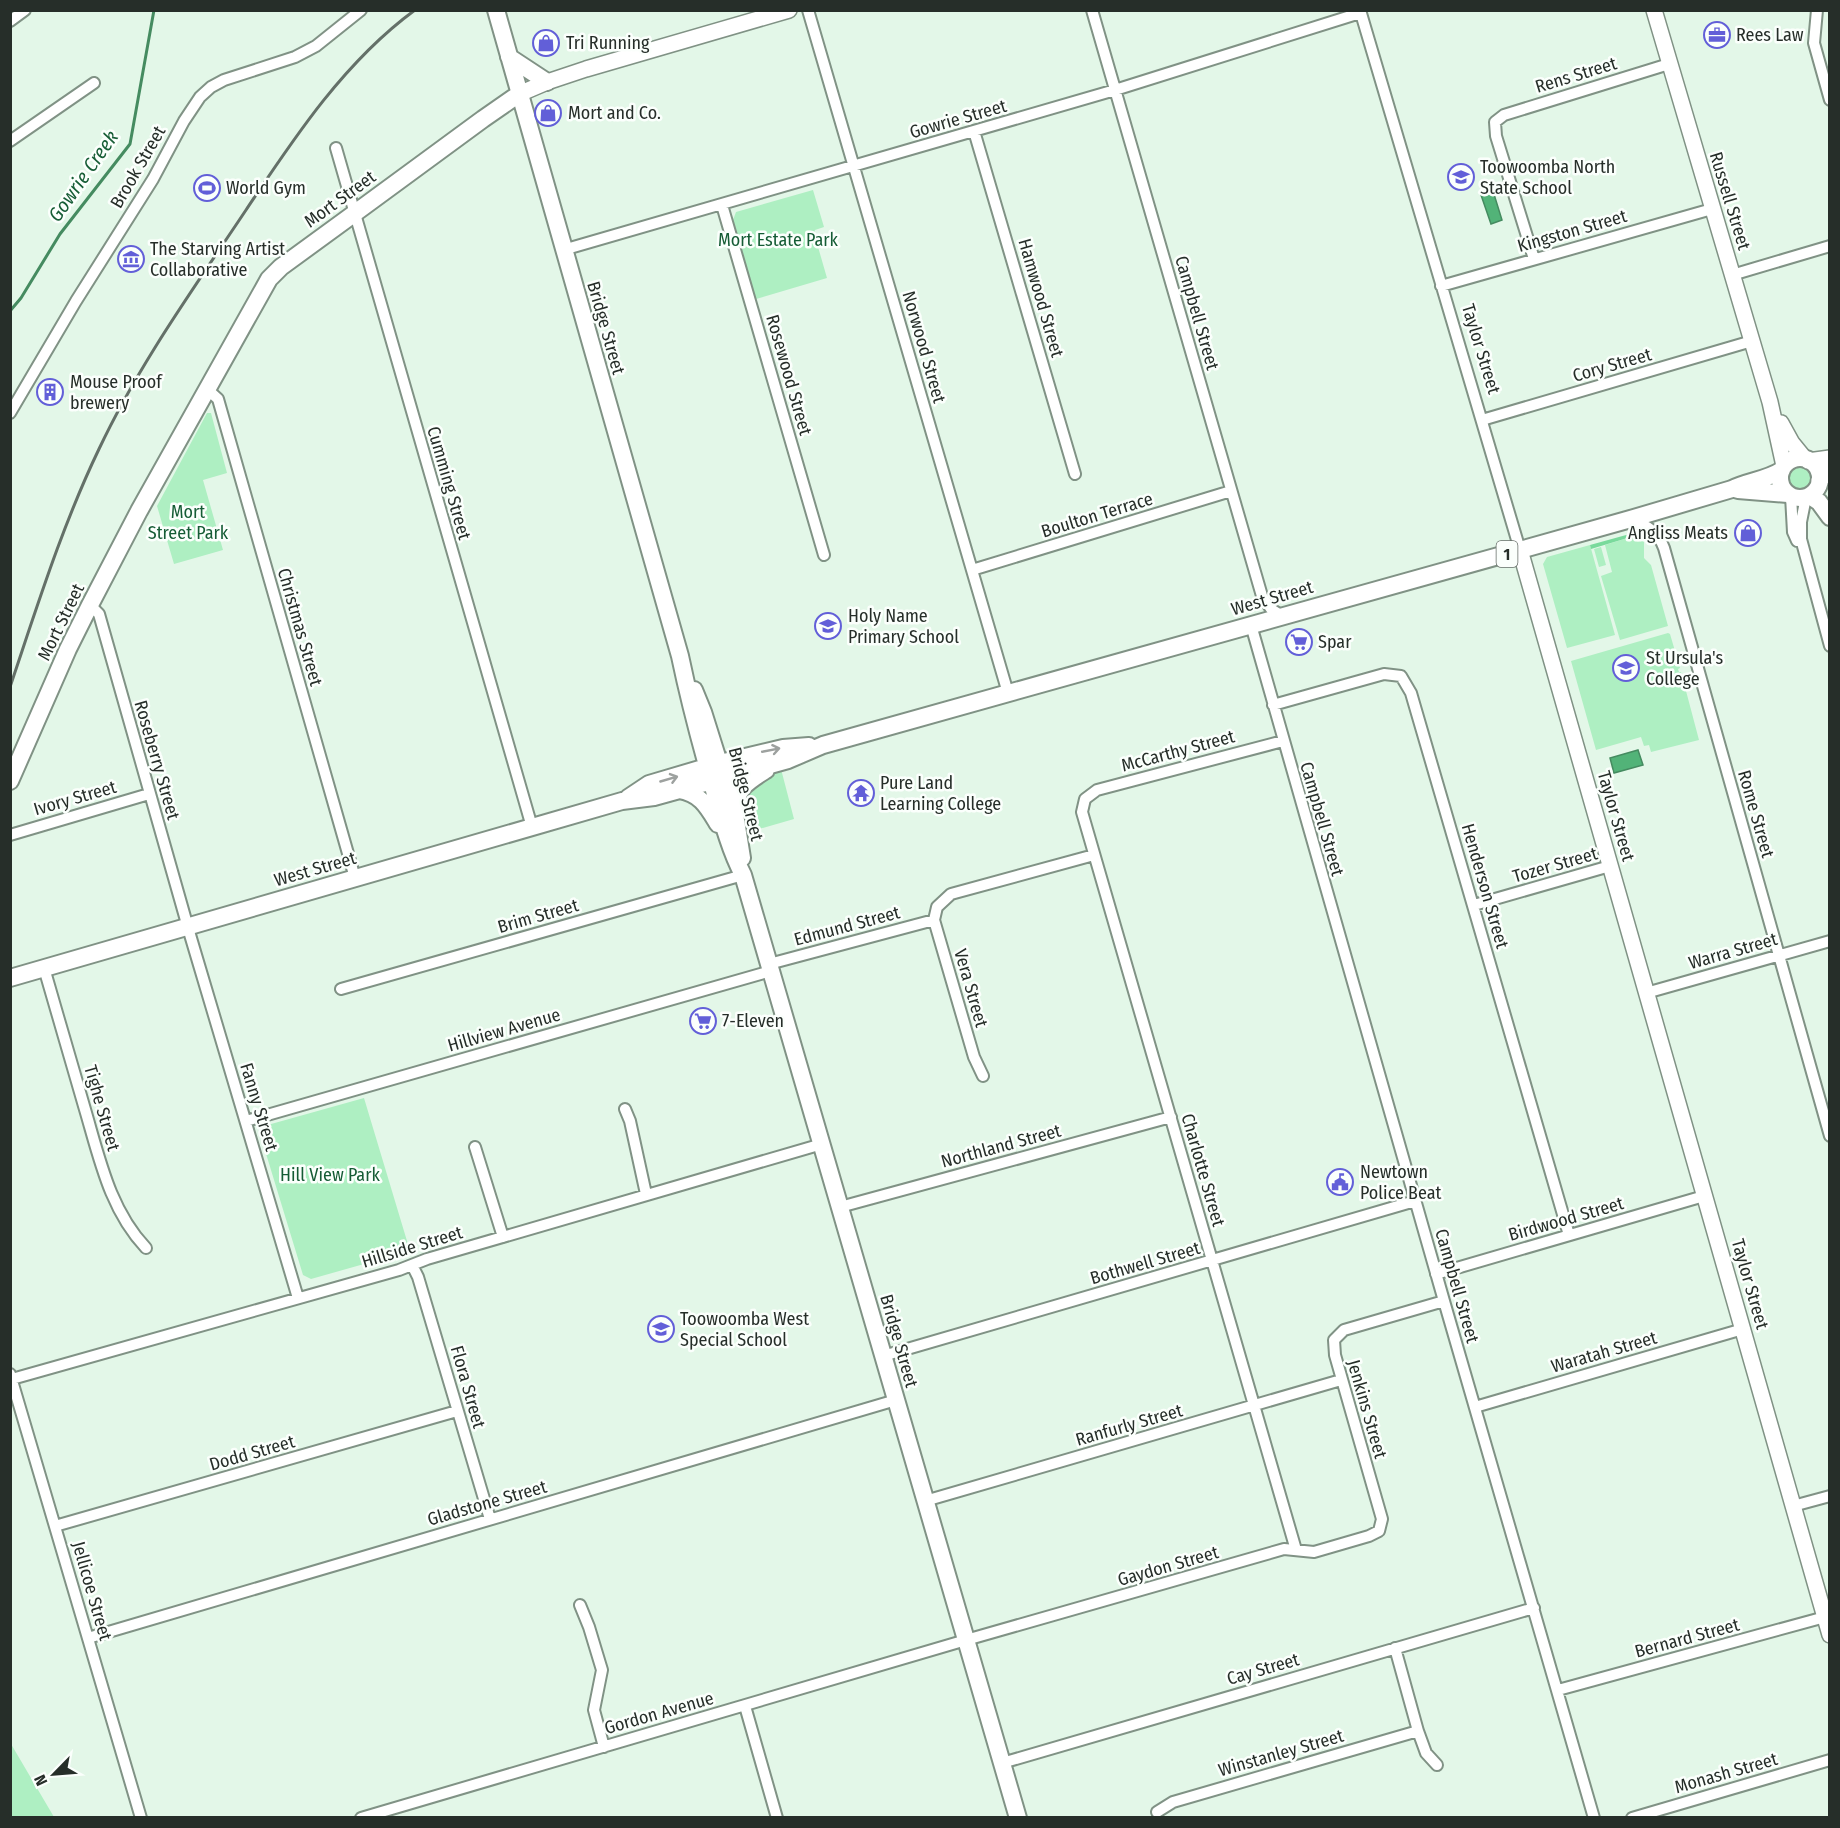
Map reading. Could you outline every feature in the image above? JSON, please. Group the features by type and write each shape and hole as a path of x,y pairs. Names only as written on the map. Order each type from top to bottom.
{"main road":[{"name":"Bridge Street","path":"496,10 680,656 704,712 731,852 743,875 1018,1818"},
{"path":"509,57 547,81"},
{"name":"Mort Street","path":"10,781 68,649 90,605 139,511 269,279 281,267 519,94"},
{"name":"1","path":"1783,468 1793,460 1806,460"},
{"path":"1806,460 1817,468 1809,488"},
{"path":"1783,468 1780,477 1781,485 1809,488 1830,499"},
{"name":"West Street","path":"622,801 649,784 788,760 823,745 1627,520 1769,477 1783,468"},
{"path":"1809,488 1830,517"},
{"name":"West Street","path":"1732,489 1809,488"},
{"name":"West Street","path":"13,976 622,801 654,797 679,790 715,772 783,748 823,745"},
{"path":"735,814 736,798 742,788 764,771 788,760"},
{"name":"Bridge Street","path":"715,772 735,814 742,851 743,875"},
{"path":"679,790 692,793 703,801 718,824 731,852"}],"street":[{"path":"10,21 25,10"},
{"name":"Brook Street","path":"10,413 76,301 153,179 184,121 200,97 211,87 224,80 295,57 316,46 361,10"},
{"name":"Mort Street","path":"519,94 547,81 789,10"},
{"name":"Norwood Street","path":"808,10 1008,693"},
{"name":"Campbell Street","path":"1092,10 1260,589 1265,602 1282,616"},
{"name":"Russell Street","path":"1654,10 1770,402 1783,468"},
{"path":"1817,10 1814,44 1830,100"},
{"name":"Gowrie Street","path":"563,250 1115,90 1360,12"},
{"name":"Taylor Street","path":"1360,12 1520,550 1830,1635"},
{"name":"Rens Street","path":"1534,260 1496,136 1495,122 1504,115 1670,64"},
{"path":"10,141 94,83"},
{"name":"Hamwood Street","path":"974,131 1075,474"},
{"name":"Cumming Street","path":"336,148 532,827"},
{"name":"Rosewood Street","path":"722,205 825,555"},
{"name":"Kingston Street","path":"1441,286 1712,209"},
{"path":"1732,275 1830,246"},
{"name":"Cory Street","path":"1482,420 1752,341"},
{"name":"Christmas Street","path":"207,389 218,399 355,878"},
{"name":"Russell Street","path":"1770,402 1792,443 1806,460"},
{"name":"1","path":"1806,460 1830,458"},
{"path":"1809,488 1801,522 1803,552 1830,646"},
{"name":"Boulton Terrace","path":"972,570 1231,491"},
{"name":"Rome Street","path":"1627,520 1646,525 1662,542 1830,1136"},
{"name":"Roseberry Street","path":"90,605 99,614 188,926"},
{"name":"Campbell Street","path":"1251,625 1594,1818"},
{"name":"Henderson Street","path":"1273,705 1384,674 1401,676 1411,693 1569,1235"},
{"name":"McCarthy Street","path":"1085,799 1097,790 1283,741"},
{"name":"Ivory Street","path":"10,834 149,794"},
{"name":"Charlotte Street","path":"1085,799 1082,812 1094,855 1296,1550"},
{"name":"Vera Street","path":"983,1076 974,1057 934,920 937,907 951,894 1094,855"},
{"name":"Tozer Street","path":"1474,905 1610,866"},
{"name":"Brim Street","path":"341,989 743,875"},
{"name":"Edmund Street","path":"770,967 934,920"},
{"name":"Fanny Street","path":"188,926 298,1298"},
{"name":"Warra Street","path":"1646,993 1830,941"},
{"name":"Hillview Avenue","path":"246,1121 770,967"},
{"name":"Tighe Street","path":"44,968 107,1184 124,1221 132,1234 146,1248"},
{"path":"625,1109 630,1121 646,1194"},
{"name":"Northland Street","path":"840,1207 1171,1117"},
{"name":"Hillside Street","path":"11,1377 298,1298 822,1144"},
{"path":"475,1147 503,1237"},
{"name":"Birdwood Street","path":"1436,1274 1704,1196"},
{"name":"Bothwell Street","path":"883,1356 1415,1201"},
{"name":"Flora Street","path":"412,1265 418,1277 490,1519"},
{"name":"Jenkins Street","path":"1379,1531 1382,1519 1341,1380 1334,1340 1344,1330 1444,1301"},
{"name":"Waratah Street","path":"1475,1407 1743,1329"},
{"name":"Jellicoe Street","path":"11,1377 141,1818"},
{"name":"Ranfurly Street","path":"925,1501 1341,1380"},
{"name":"Gladstone Street","path":"88,1638 896,1400"},
{"name":"Dodd Street","path":"56,1526 457,1411"},
{"path":"1793,1506 1830,1496"},
{"name":"Gaydon Street","path":"966,1640 1284,1550 1314,1552 1379,1531"},
{"path":"580,1605 602,1670 594,1710 604,1747"},
{"name":"Cay Street","path":"1002,1762 1534,1608"},
{"name":"Bernard Street","path":"1558,1690 1825,1617"},
{"name":"Gordon Avenue","path":"361,1818 966,1640"},
{"path":"1395,1648 1418,1731 1426,1753 1437,1765"},
{"path":"745,1706 777,1818"},
{"name":"Winstanley Street","path":"1157,1812 1173,1802 1418,1731"},
{"name":"Monash Street","path":"1632,1818 1830,1760"}],"green space":[{"name":"Mort Estate Park","path":"813,190 824,227 815,230 814,233 827,278 756,299 733,220 736,212"},
{"name":"Mort Street Park","path":"207,413 211,413 227,473 203,480 223,550 174,564 157,506"},
{"path":"1800,466 1809,469 1812,478 1809,487 1800,490 1791,487 1788,478 1791,469"},
{"path":"1634,536 1635,539 1640,536 1644,542 1644,558 1651,565 1668,626 1620,640 1601,576 1612,572 1605,545"},
{"path":"1590,545 1615,635 1567,648 1543,564 1547,557"},
{"path":"1601,547 1606,565 1599,567 1594,549"},
{"path":"1668,633 1699,740 1651,752 1649,745 1644,746 1641,737 1596,750 1571,661"},
{"path":"781,769 794,819 745,833 740,813 742,796 762,779"},
{"name":"Hill View Park","path":"364,1098 410,1251 311,1279 303,1275 260,1134 264,1126"},
{"path":"11,1744 54,1817 11,1817"}],"shaded area":[{"path":"1493,191 1502,220 1491,224 1481,195"},
{"path":"1640,533 1591,549 1590,545"},
{"path":"1638,750 1643,765 1614,773 1610,758"}],"waterway":[{"name":"Gowrie Creek","path":"10,311 21,298 60,234 130,144 154,10"}],"railway":[{"path":"10,687 73,507 99,449 149,357 264,183 322,102 365,53 415,10"}],"place":[{"name":"Rees Law","path":"1717,35"},
{"name":"Tri Running","path":"546,43"},
{"name":"Mort and Co.","path":"548,113"},
{"name":"Toowoomba North State School","path":"1461,177"},
{"name":"World Gym","path":"207,188"},
{"name":"The Starving Artist Collaborative","path":"131,259"},
{"name":"Mouse Proof brewery","path":"50,392"},
{"name":"Angliss Meats","path":"1748,533"},
{"name":"Holy Name Primary School","path":"828,626"},
{"name":"Spar","path":"1299,642"},
{"name":"St Ursula's College","path":"1626,668"},
{"name":"Pure Land Learning College","path":"861,793"},
{"name":"7-Eleven","path":"703,1021"},
{"name":"Newtown Police Beat","path":"1340,1182"},
{"name":"Toowoomba West Special School","path":"661,1329"}]}
